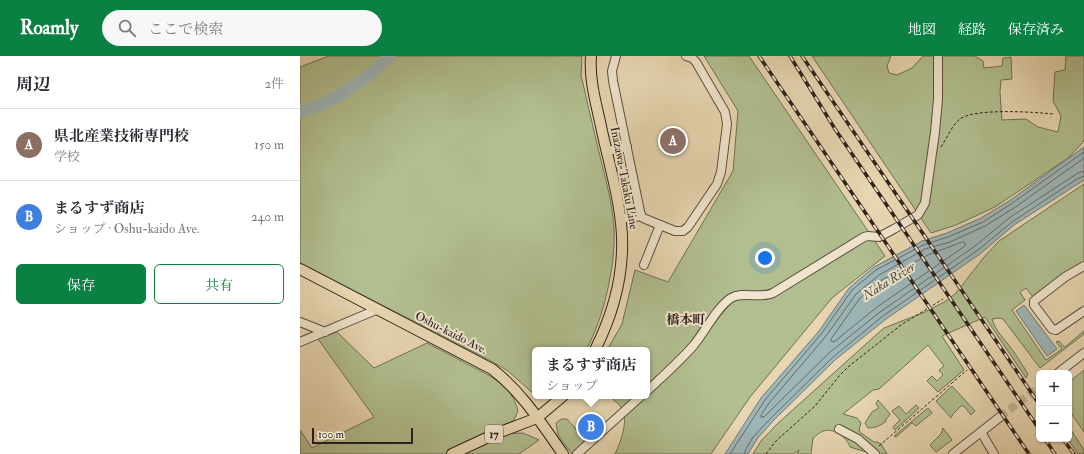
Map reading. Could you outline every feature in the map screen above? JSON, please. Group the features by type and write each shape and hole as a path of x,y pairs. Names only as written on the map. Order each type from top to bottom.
{"main road":[{"name":"Inazawa-Takaku Line","path":"590,56 591,78 616,194 623,250 616,295 609,317 595,347"},
{"name":"Oshu-kaido Ave.","path":"300,269 376,310 492,369 512,385 522,396 562,454"},
{"path":"538,418 560,399"},
{"name":"17","path":"452,454 495,434 538,418"}],"street":[{"path":"616,56 612,71 613,81 641,216 642,218 675,231 683,231 688,227 717,184 723,168 727,124 725,112 696,62 692,58 686,56"},
{"path":"650,388 683,358 722,306 732,297 767,296 774,293 864,237 878,237 918,215 925,203 935,132 938,98 938,56"},
{"path":"607,151 626,147"},
{"path":"620,219 641,216"},
{"path":"644,265 660,225"},
{"path":"1084,266 1065,277 1034,301 1034,305 1038,311 1052,329 1056,330 1084,311"},
{"path":"300,342 376,310"},
{"path":"300,322 325,332"},
{"path":"1062,370 1084,353"},
{"path":"577,454 638,399"},
{"path":"953,454 1000,417"},
{"path":"839,428 858,439 874,453"},
{"path":"981,432 994,454"}],"path":[{"path":"938,152 962,117 991,112 1018,111 1053,114"},
{"path":"766,454 776,440 815,406 848,367 901,325 943,299"},
{"path":"874,453 967,370"}],"green space":[{"path":"329,56 582,56 581,75 608,189 614,227 613,257 608,290 598,322 587,347 532,347 532,392 508,371 493,362 300,263 300,67"},
{"path":"704,56 749,56 885,256 832,298 750,397 711,454 615,454 621,438 625,419 621,407 612,399 650,399 650,347 609,347 622,324 635,270 668,282 733,171 738,111"},
{"path":"812,56 891,56 887,66 889,73 897,75 912,68 923,56 975,56 983,61 984,68 1002,66 1003,58 1011,57 1012,79 1001,80 1000,92 1002,120 1026,119 1038,127 1058,132 1061,116 1053,101 1055,72 1065,70 1066,56 1084,56 1084,141 1068,158 995,207 956,225 931,233"},
{"path":"1084,184 1084,262 1033,297 1026,288 1020,292 1025,300 1012,310 1046,360 1062,349 1056,342 1059,341 1065,347 1084,331 1084,334 1040,368 1003,319 992,319 1001,336 1028,374 1026,378 985,317 942,336 964,370 938,392 927,381 932,376 937,381 943,375 939,370 944,366 928,345 879,389 873,390 843,414 857,418 861,423 859,430 861,433 874,442 881,444 887,454 873,454 850,447 842,436 830,430 821,432 813,438 811,454 797,454 799,450 793,454 753,454 761,441 776,425 884,328 925,312 946,301 956,293 984,257 999,241"},
{"path":"337,332 374,368 427,343 490,376 505,387 515,402 518,411 514,420 490,434 523,433 539,440 519,454 300,454 300,430 312,448 374,417 318,339"},
{"path":"1084,370 1084,432 1072,414 1072,380"},
{"path":"952,386 975,411 971,415 964,406 961,406 951,418 936,401"},
{"path":"878,400 890,414 886,421 882,424 868,428 865,423 872,412 879,408 876,404"},
{"path":"916,405 919,408 895,430 893,427 900,420 892,411 899,406 906,414"},
{"path":"928,408 932,413 916,426 912,423 896,437 894,436"},
{"path":"561,419 567,419 587,442 575,454 572,454 558,435 556,423"},
{"path":"943,428 952,440 936,452 930,445 941,434"},
{"path":"1072,432 1084,450 1084,454 1078,454 1070,442 1072,442"}],"water":[{"name":"Naka River","path":"1084,147 1084,180 1014,225 980,254 886,319 835,360 774,420 757,439 748,454 725,454 761,398 819,331 849,288 874,267 922,241 947,233 981,218 1009,201"},
{"path":"1024,305 1057,349 1047,356 1016,311"}],"waterway":[{"path":"300,112 325,103 348,90 370,74 390,56"}],"tunnel":[{"path":"1000,417 1036,389"}],"railway":[{"path":"759,56 1029,454"},
{"path":"790,56 835,129 1036,425"},
{"path":"802,56 1036,400"},
{"path":"1047,442 1055,454"},
{"path":"1065,442 1074,454"}],"place":[{"name":"県北産業技術専門校","path":"673,141"},
{"name":"まるすず商店","path":"591,427"}],"district":[{"name":"橋本町","path":"686,320"}]}
